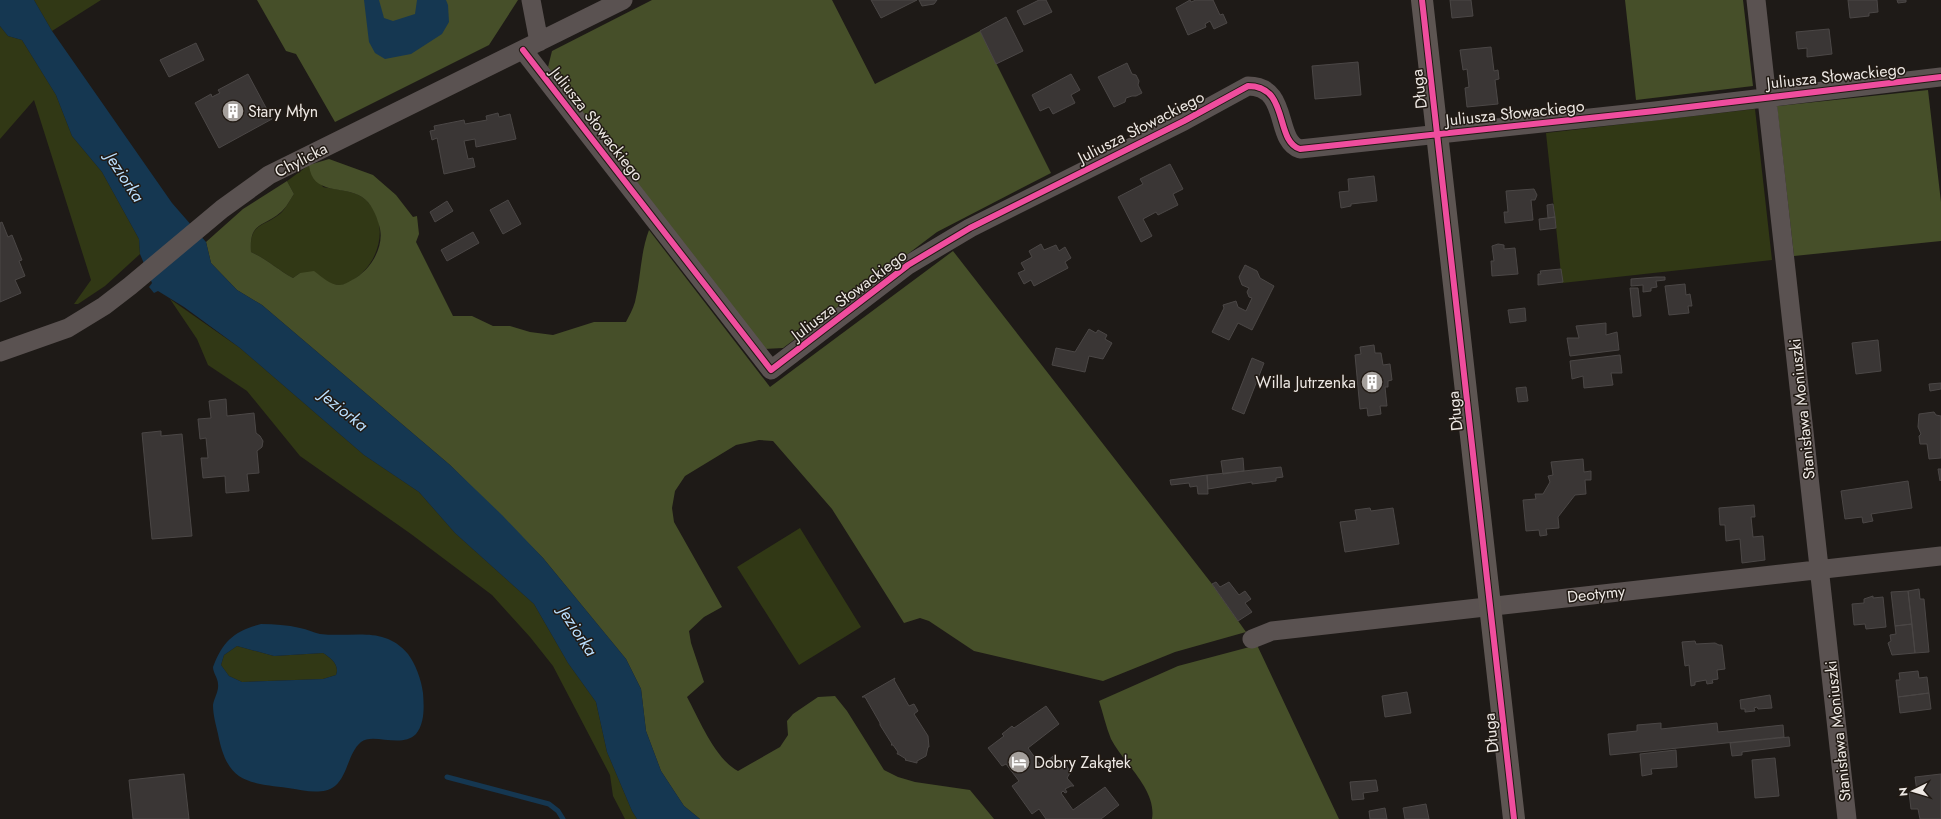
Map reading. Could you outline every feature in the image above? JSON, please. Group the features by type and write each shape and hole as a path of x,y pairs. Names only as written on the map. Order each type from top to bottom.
{"street":[{"path":"531,0 531,46"},
{"name":"Chylicka","path":"0,352 68,328 104,306 222,209 269,175 623,0"},
{"name":"Długa","path":"1422,0 1514,819"},
{"name":"Stanisława Moniuszki","path":"1756,0 1848,819"},
{"name":"Juliusza Słowackiego","path":"531,46 771,370 908,266 970,228 1184,121 1248,86 1259,86 1267,92 1276,103 1290,141 1294,147 1300,149 1655,111 1941,77"},
{"name":"Deotymy","path":"1252,639 1272,631 1941,556"}],"green space":[{"path":"34,0 101,0 52,31"},
{"path":"257,0 518,0 489,45 335,122 296,54 286,51"},
{"path":"652,0 832,0 875,84 980,31 1051,173 937,232 783,348 764,349 548,67 552,51"},
{"path":"1625,0 1743,0 1753,86 1636,100"},
{"path":"0,26 8,36 22,40 56,95 72,136 102,172 139,239 140,254 105,286 78,304 74,304 91,280 34,100 0,139"},
{"path":"1928,90 1941,202 1941,241 1794,256 1777,106"},
{"path":"1755,109 1772,260 1562,283 1546,133"},
{"path":"329,159 373,175 396,195 413,217 417,216 419,234 416,242 453,316 472,316 493,326 510,326 530,332 553,335 594,322 626,322 635,302 642,257 649,230 770,387 953,251 1212,584 1246,632 1175,652 1103,681 974,651 929,621 920,618 904,623 832,509 773,441 759,440 736,445 685,476 675,491 672,508 674,522 722,607 704,617 689,631 691,643 704,682 687,697 708,738 722,757 738,771 780,747 788,735 787,721 793,714 818,697 835,696 847,711 884,770 898,777 915,782 970,790 994,819 700,819 684,806 661,771 646,731 641,689 626,659 543,558 450,465 262,305 237,290 211,263 206,242 243,209 287,181 294,194 283,210 258,226 255,230 252,235 251,252 293,278 300,273 314,271 329,282 336,285 342,285 365,271 375,257 378,249 381,233 378,221 371,206 365,199 355,193 322,186 311,175 309,165"},
{"path":"309,165 323,187 349,192 362,197 376,214 379,224 380,234 378,244 375,255 370,264 359,276 342,285 321,281 300,273 293,278 251,252 252,235 255,230 281,213 294,194 287,181"},
{"path":"170,299 240,348 364,455 419,492 455,533 534,604 568,663 596,702 607,752 632,811 637,819 625,819 613,796 610,775 553,666 530,637 492,595 411,534 300,456 247,391 208,365 197,339"},
{"path":"800,528 861,627 799,665 737,567"},
{"path":"1257,645 1339,819 1152,819 1152,808 1149,797 1138,777 1111,739 1099,701 1178,666"},
{"path":"237,646 274,656 323,653 336,665 336,675 323,679 242,682 229,676 221,665 224,655"}],"water":[{"name":"Jeziorka","path":"0,0 34,0 52,31 172,203 206,242 211,263 237,290 262,305 450,465 502,515 543,558 626,659 641,689 646,731 661,771 684,806 700,819 637,819 632,811 607,752 596,702 568,663 534,604 455,533 419,492 364,455 240,348 184,307 158,291 154,293 149,287 152,283 140,254 139,239 102,172 72,136 56,95 22,40 8,36 0,26"},
{"path":"364,0 379,0 384,18 393,21 415,14 417,0 446,0 448,5 449,22 442,34 411,54 385,59 375,53 369,42"},
{"path":"261,624 276,624 320,634 378,636 389,639 399,645 411,658 418,672 421,683 424,709 419,730 410,738 403,740 366,739 361,742 353,752 343,776 335,786 324,791 306,791 260,784 240,777 227,762 222,750 213,705 218,682 213,667 225,644 237,634","holes":["237,646 274,656 323,653 336,665 336,675 323,679 242,682 229,676 221,665 224,655"]}],"building":[{"path":"871,0 917,0 881,18"},
{"path":"919,0 937,0 934,4 922,6"},
{"path":"1039,0 1046,0 1052,12 1024,25 1017,11"},
{"path":"1190,0 1191,2 1196,0 1213,0 1220,15 1223,14 1227,23 1214,29 1210,21 1205,24 1206,27 1188,35 1176,8"},
{"path":"1450,0 1471,0 1473,16 1452,18"},
{"path":"1848,0 1877,0 1878,12 1869,13 1869,16 1850,18"},
{"path":"1897,0 1906,0 1906,2 1898,3"},
{"path":"1006,17 1023,51 996,64 980,31"},
{"path":"1829,29 1832,54 1807,57 1807,48 1798,49 1796,32"},
{"path":"196,43 204,60 169,77 160,60"},
{"path":"1491,47 1494,71 1498,70 1499,79 1495,80 1498,104 1467,107 1465,88 1469,87 1467,69 1463,70 1460,50"},
{"path":"1358,62 1361,95 1315,99 1312,66"},
{"path":"1127,63 1132,74 1136,75 1139,81 1138,85 1142,93 1126,98 1125,102 1114,107 1098,77"},
{"name":"Stary Młyn","path":"248,74 272,119 219,148 195,103 211,94 212,97 220,93 218,90"},
{"path":"1071,74 1080,90 1071,95 1075,103 1053,114 1049,107 1040,111 1032,95"},
{"path":"498,113 499,117 510,114 516,139 476,147 475,139 464,141 468,159 473,158 475,167 444,174 437,138 432,140 430,131 435,130 434,126 464,120 465,124 487,120 486,116"},
{"path":"1170,164 1183,189 1173,194 1178,205 1158,215 1156,212 1143,219 1152,236 1141,242 1118,197 1143,184 1140,179"},
{"path":"1374,176 1377,201 1351,204 1351,206 1341,208 1339,192 1349,191 1348,179"},
{"path":"1534,189 1537,195 1535,200 1531,200 1533,220 1505,223 1504,212 1508,212 1506,191"},
{"path":"508,200 521,224 503,234 490,210"},
{"path":"447,201 453,211 435,222 430,212"},
{"path":"1553,204 1555,217 1548,218 1547,205"},
{"path":"1555,217 1556,228 1540,230 1539,219"},
{"path":"2,222 8,237 12,235 22,260 19,261 25,276 15,280 21,293 0,302 0,223"},
{"path":"473,232 479,243 447,261 441,250"},
{"path":"1041,244 1044,250 1056,245 1059,251 1065,247 1071,258 1065,262 1068,268 1034,286 1031,280 1024,284 1018,273 1025,270 1021,263 1032,257 1029,251"},
{"path":"1498,244 1504,245 1504,249 1515,248 1518,274 1492,276 1491,261 1494,261 1492,246"},
{"path":"1245,265 1257,271 1260,278 1274,286 1252,330 1238,323 1229,340 1212,332 1224,308 1223,305 1236,301 1238,307 1246,311 1252,298 1249,297 1247,292 1249,288 1242,285 1239,277"},
{"path":"1561,269 1563,282 1538,285 1538,274 1541,274 1540,271"},
{"path":"1665,277 1665,280 1656,281 1657,287 1651,288 1651,291 1643,292 1643,285 1631,286 1631,279"},
{"path":"1685,284 1686,295 1690,294 1692,306 1688,306 1689,313 1669,315 1665,286"},
{"path":"1630,288 1638,288 1641,316 1633,317"},
{"path":"1525,308 1526,321 1510,323 1508,310"},
{"path":"1606,323 1606,335 1617,332 1619,350 1570,356 1567,338 1579,338 1576,326"},
{"path":"1089,329 1096,333 1098,330 1107,335 1105,339 1112,343 1103,359 1089,356 1085,372 1052,365 1056,348 1075,352"},
{"path":"1878,340 1881,371 1856,374 1852,343"},
{"name":"Willa Jutrzenka","path":"1374,345 1375,353 1381,353 1383,365 1390,364 1392,380 1388,381 1388,387 1385,387 1387,406 1380,406 1381,414 1368,416 1367,408 1360,409 1355,355 1361,354 1360,347"},
{"path":"1620,355 1622,373 1611,373 1613,385 1584,388 1583,376 1572,379 1570,361"},
{"path":"1252,358 1264,363 1244,414 1232,409"},
{"path":"1941,383 1941,389 1930,391 1929,384"},
{"path":"1526,387 1528,401 1518,402 1516,388"},
{"path":"226,399 227,416 254,413 256,433 263,441 262,447 257,451 259,473 247,474 249,491 226,493 225,476 203,478 201,458 208,458 206,438 200,439 198,419 211,418 209,401"},
{"path":"1934,412 1936,415 1941,416 1941,458 1929,459 1927,444 1920,444 1919,436 1921,434 1918,427 1919,414"},
{"path":"161,431 161,436 182,434 192,536 152,539 142,433"},
{"path":"1243,458 1244,471 1223,474 1221,461"},
{"path":"1583,459 1584,472 1591,471 1591,480 1585,480 1586,494 1575,495 1558,517 1559,528 1546,529 1547,535 1540,536 1539,530 1526,531 1523,500 1536,499 1535,494 1543,494 1550,482 1548,476 1553,475 1551,462"},
{"path":"1281,467 1283,477 1276,478 1276,481 1252,484 1252,482 1208,489 1207,475"},
{"path":"1938,469 1941,469 1940,481"},
{"path":"1207,475 1208,494 1198,494 1197,486 1190,487 1189,483 1171,485 1170,480"},
{"path":"1908,481 1912,508 1871,514 1873,521 1863,523 1862,517 1845,519 1841,491"},
{"path":"1754,505 1755,517 1751,517 1753,537 1763,536 1765,560 1742,563 1740,539 1726,541 1725,525 1720,525 1719,508"},
{"path":"1370,508 1371,511 1393,508 1399,544 1345,552 1340,522 1357,520 1355,510"},
{"path":"1216,582 1220,587 1229,582 1239,595 1245,591 1251,599 1245,603 1252,612 1238,621 1212,584"},
{"path":"1919,589 1920,599 1924,599 1929,652 1915,653 1908,591"},
{"path":"1908,591 1912,624 1895,626 1891,592"},
{"path":"1873,596 1873,598 1883,597 1886,627 1866,629 1865,624 1854,625 1852,604 1864,603 1864,599"},
{"path":"1912,624 1915,653 1892,655 1888,643 1891,641 1890,635 1896,634 1895,626"},
{"path":"1695,641 1696,644 1715,643 1722,645 1725,669 1717,670 1718,679 1712,680 1713,683 1707,684 1706,680 1695,682 1695,685 1691,686 1689,665 1685,666 1682,642"},
{"path":"1918,671 1919,678 1927,677 1929,693 1898,697 1896,680 1900,680 1899,673"},
{"path":"895,678 894,680 909,706 914,704 918,711 914,714 928,736 929,747 926,756 917,761 917,763 905,760 906,759 897,754 898,752 893,745 891,745 892,744 865,697 862,697"},
{"path":"1407,692 1411,713 1385,717 1382,696"},
{"path":"1929,693 1931,709 1900,713 1898,697"},
{"path":"1770,695 1772,708 1758,709 1757,707 1754,708 1755,711 1745,712 1745,709 1741,709 1740,700"},
{"name":"Dobry Zakątek","path":"1046,706 1059,724 1028,748 1041,766 1044,764 1042,762 1044,761 1045,763 1053,756 1053,759 1057,765 1063,764 1064,762 1069,770 1072,770 1067,778 1074,786 1065,789 1067,792 1065,793 1063,791 1061,793 1073,810 1105,787 1119,805 1101,819 1046,819 1039,809 1032,814 1012,786 1019,781 1006,764 1002,766 988,748 1004,736 1002,734 1012,726 1014,728"},
{"path":"1661,723 1661,729 1717,723 1718,732 1783,725 1784,737 1610,755 1608,734 1637,731 1637,725"},
{"path":"1789,737 1790,746 1742,752 1742,755 1732,756 1730,743"},
{"path":"1676,750 1677,767 1651,769 1652,774 1642,776 1640,754"},
{"path":"1775,758 1779,796 1755,798 1752,760"},
{"path":"184,774 189,819 133,819 129,780"},
{"path":"1941,774 1941,819 1920,819 1918,809 1911,809 1909,792 1917,792 1915,777"},
{"path":"1376,780 1378,791 1363,793 1364,799 1352,800 1350,782"},
{"path":"1426,804 1429,819 1405,819 1403,808"},
{"path":"1385,808 1387,819 1370,819 1369,811"}],"waterway":[{"path":"447,777 549,804 558,811 563,819"}],"cycle path":[{"path":"1422,0 1514,819"},
{"path":"523,50 771,370 908,265 970,228 1184,121 1248,86 1261,88 1270,95 1276,104 1287,136 1292,144 1300,149 1655,111 1941,77"}],"place":[{"name":"Stary Młyn","path":"233,111"},
{"name":"Willa Jutrzenka","path":"1372,382"},
{"name":"Dobry Zakątek","path":"1019,762"}]}
